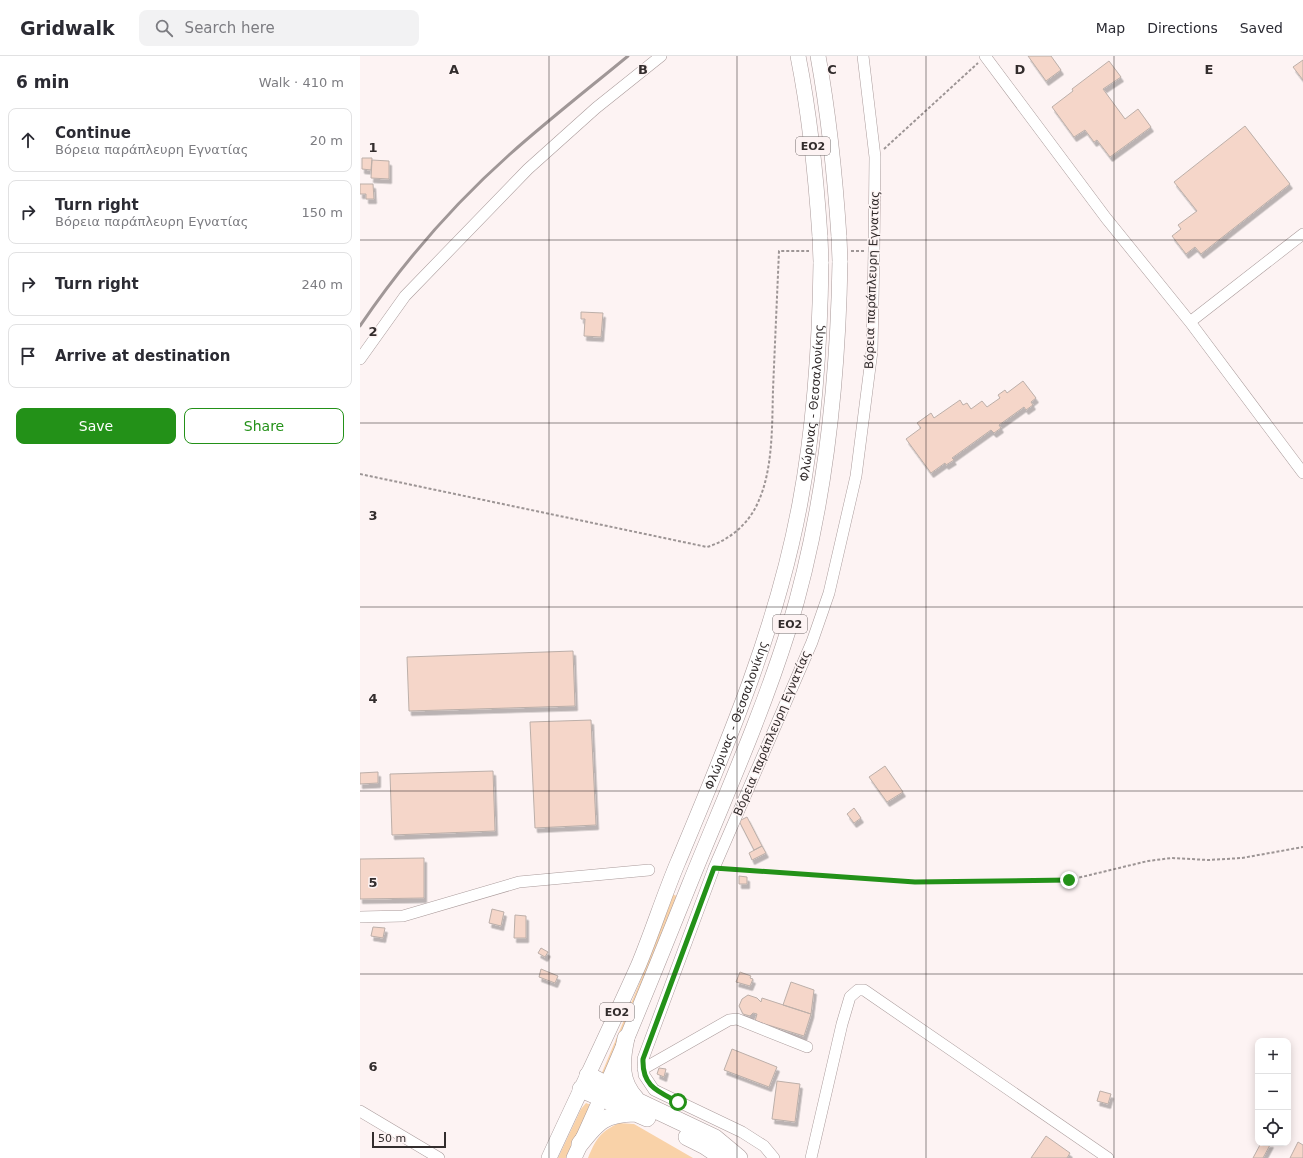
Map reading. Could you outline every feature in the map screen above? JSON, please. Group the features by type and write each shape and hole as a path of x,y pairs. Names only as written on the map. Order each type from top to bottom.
{"highway":[{"path":"626,1038 621,1069 624,1081 638,1108"},
{"path":"584,1082 638,1108 705,1146 723,1158"},
{"path":"577,1151 600,1122 610,1115 638,1108 715,1138 739,1158"}],"main road":[{"name":"Φλώρινας - Θεσσαλονίκης","path":"549,1158 640,961 675,869 733,730 752,680 771,622 800,504 810,444 820,330 820,237 816,173 808,109 798,56"},
{"name":"Φλώρινας - Θεσσαλονίκης","path":"577,1151 626,1038 747,745 769,687 788,628 815,523 828,447 835,385 839,323 840,261 834,169 826,102 818,56"}],"street":[{"path":"360,359 405,296 528,169 596,108 661,56"},
{"name":"Βόρεια παράπλευρη Εγνατίας","path":"643,1069 646,1048 714,868 812,642 829,593 854,483 872,351 875,157 863,56"},
{"path":"986,56 1106,218 1190,322 1303,473"},
{"path":"1190,322 1303,234"},
{"path":"360,917 403,916 519,882 648,870"},
{"path":"811,1158 842,1024 850,997 858,990 864,990 1108,1158"},
{"path":"774,1158 764,1146 742,1132 654,1090 644,1075 643,1069 729,1020 737,1019 807,1046"},
{"path":"360,1110 439,1158"}],"path":[{"path":"875,157 986,56"},
{"path":"360,474 707,547 720,543 733,535 748,519 759,500 771,454 779,251"},
{"path":"714,868 915,882 1069,880 1148,860 1172,858 1208,860 1242,858 1303,848"}],"shaded area":[{"path":"672,894 679,897 603,1076 601,1075 642,977 655,931"},
{"path":"586,1103 591,1105 566,1158 558,1158 581,1109"},
{"path":"619,1123 634,1124 693,1158 588,1158 599,1137"}],"building":[{"path":"1028,56 1051,56 1061,70 1046,81"},
{"path":"1303,60 1303,80 1293,67"},
{"path":"1109,61 1121,77 1103,89 1125,119 1138,109 1151,127 1110,157 1097,140 1094,142 1085,130 1074,137 1052,107 1073,91 1072,89"},
{"path":"1245,126 1290,184 1201,254 1195,247 1186,254 1172,236 1181,229 1178,225 1197,211 1174,182"},
{"path":"362,158 372,158 371,170 362,169"},
{"path":"372,160 389,161 389,179 371,178"},
{"path":"360,184 373,184 374,199 366,199 366,194 360,194"},
{"path":"581,312 603,313 601,337 584,336 585,319 581,319"},
{"path":"1023,381 1036,398 1031,402 1033,405 1026,410 1024,407 999,425 1001,428 994,433 991,430 952,458 954,460 946,465 945,463 931,473 906,439 921,428 917,423 931,413 934,418 960,400 963,405 967,403 971,409 982,401 987,407 1000,398 998,395 1005,390 1007,393"},
{"path":"573,651 575,706 409,711 407,657"},
{"path":"591,720 596,825 535,828 530,722"},
{"path":"885,766 903,792 887,802 869,777"},
{"path":"493,771 495,831 392,835 390,774"},
{"path":"378,772 378,783 360,784 360,773"},
{"path":"854,808 861,818 854,823 847,814"},
{"path":"747,817 762,846 754,850 739,821"},
{"path":"762,846 766,853 752,860 749,853"},
{"path":"424,858 424,898 360,899 360,859"},
{"path":"739,876 747,877 747,884 739,884"},
{"path":"492,909 504,912 501,926 489,923"},
{"path":"515,915 526,916 526,938 514,938"},
{"path":"373,927 385,928 383,938 371,936"},
{"path":"541,948 548,952 545,957 538,953"},
{"path":"541,969 558,976 555,983 539,977"},
{"path":"740,972 751,976 750,978 753,979 750,986 736,982"},
{"path":"791,982 814,990 811,1014 783,1005"},
{"path":"748,995 757,998 761,1002 762,998 811,1014 804,1036 755,1021 757,1014 753,1013 750,1016 743,1014 739,1006 742,999"},
{"path":"732,1049 777,1067 769,1087 724,1070"},
{"path":"659,1068 666,1069 664,1077 657,1074"},
{"path":"777,1081 800,1084 795,1122 772,1119"},
{"path":"1100,1091 1111,1094 1108,1104 1097,1101"},
{"path":"1046,1136 1070,1153 1067,1158 1031,1158"},
{"path":"1298,1142 1303,1145 1303,1158 1290,1158"},
{"path":"1259,1146 1269,1146 1263,1158 1253,1158"}],"railway":[{"path":"360,326 393,280 429,236 468,194 523,142 628,56"}],"route":[{"path":"678,1102 654,1090 644,1075 643,1059 714,868 915,882 973,882 1008,879 1069,880"}]}
